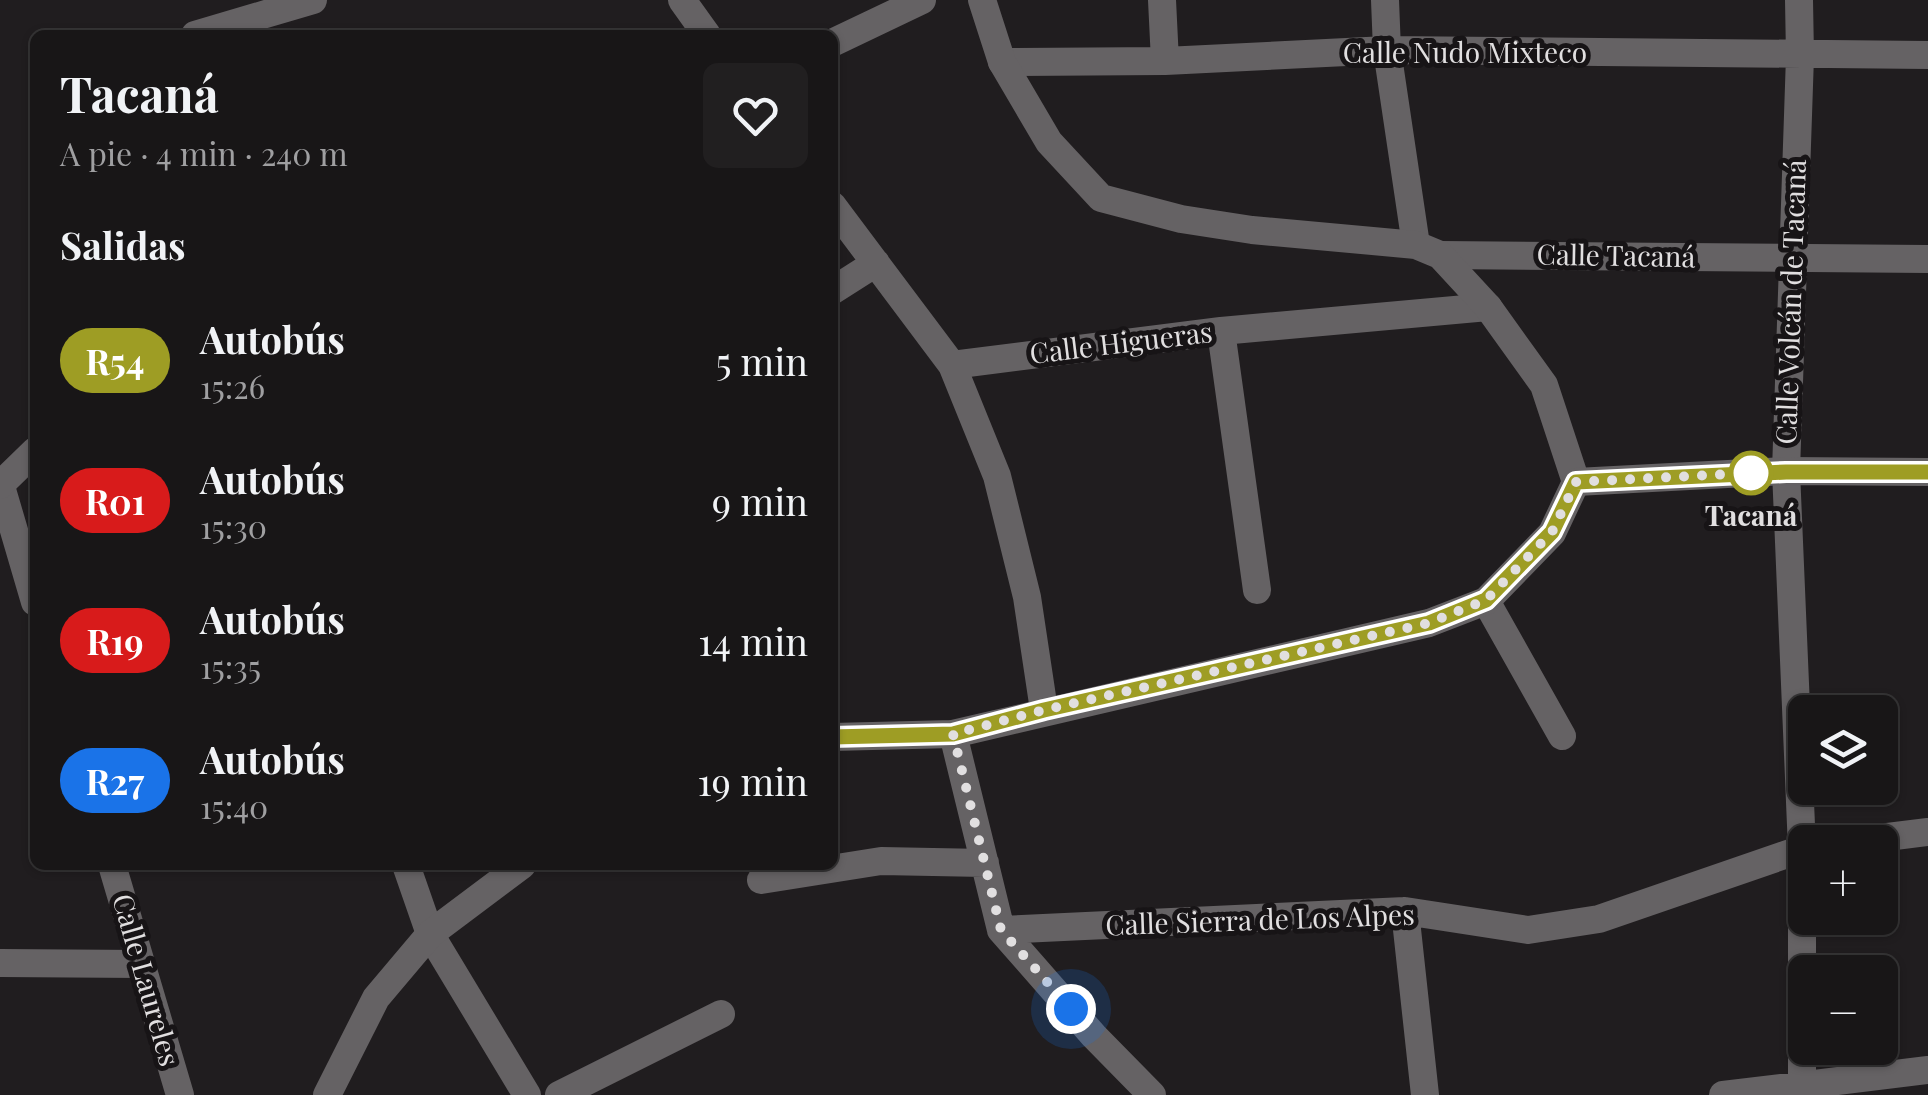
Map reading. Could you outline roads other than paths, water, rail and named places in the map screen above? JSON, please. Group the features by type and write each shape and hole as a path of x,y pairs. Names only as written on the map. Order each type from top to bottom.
{"street":[{"path":"212,30 313,0"},
{"path":"682,0 703,30"},
{"path":"838,41 922,0"},
{"name":"Calle Tacaná","path":"982,0 1002,62 1048,142 1100,198 1181,219 1428,250 1928,259"},
{"path":"1162,0 1165,61"},
{"path":"838,737 953,734 1429,623 1486,600 1552,532 1576,482 1544,386 1488,307 1428,250 1387,50 1385,0"},
{"name":"Calle Volcán de Tacaná","path":"1798,0 1800,56 1786,472 1803,825"},
{"name":"Calle Nudo Mixteco","path":"1002,62 1165,61 1387,50 1928,55"},
{"path":"838,213 952,364 997,476 1026,597 1044,710"},
{"path":"838,287 876,263"},
{"name":"Calle Higueras","path":"952,364 1221,331 1488,307"},
{"path":"1221,331 1257,590"},
{"path":"30,456 0,485 30,585"},
{"path":"1576,482 1786,472 1928,472"},
{"path":"1486,600 1562,736"},
{"path":"953,734 1001,930 1152,1095"},
{"path":"1898,836 1928,832"},
{"name":"Calle Sierra de Los Alpes","path":"1001,930 1406,912 1528,930 1599,920 1788,854"},
{"path":"838,868 881,861 984,862"},
{"name":"Calle Laureles","path":"113,870 180,1095"},
{"path":"408,870 430,934 527,1095"},
{"path":"328,1095 376,998 430,934 515,870"},
{"path":"761,880 824,870"},
{"path":"1406,912 1425,1095"},
{"name":"Calle Volcán de Tacaná","path":"1802,1084 1803,935"},
{"path":"0,963 141,964"},
{"path":"558,1095 721,1014"},
{"path":"1723,1095 1928,1070"}],"place":[{"name":"Tacaná","path":"1751,473"}]}
